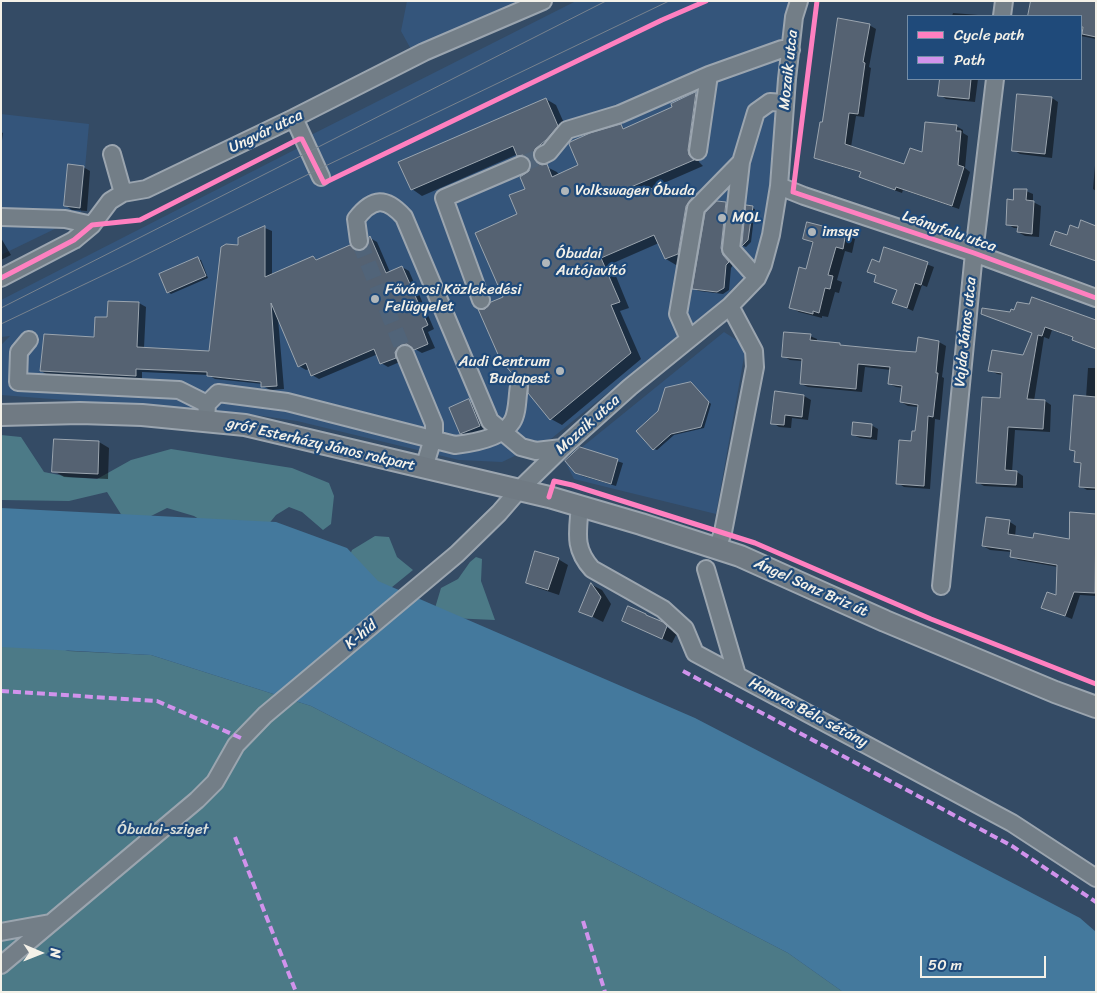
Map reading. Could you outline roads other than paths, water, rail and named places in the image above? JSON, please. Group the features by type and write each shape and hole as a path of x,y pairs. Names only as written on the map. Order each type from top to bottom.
{"main road":[{"name":"gróf Esterházy János rakpart","path":"1,415 206,412 271,430 519,490"},
{"name":"Ángel Sanz Briz út","path":"519,490 580,505 717,548 761,565 885,621 1055,692 1096,706"}],"street":[{"name":"Ungvár utca","path":"1,278 74,240 92,224 110,201 123,193 146,189 294,118 424,52 543,1"},
{"name":"Mozaik utca","path":"457,554 499,514 519,490 562,448 630,387 730,306 757,278 764,265 769,242 786,189 785,103 794,17 799,1"},
{"path":"1002,15 1004,1"},
{"path":"543,155 549,152 567,130 620,114 709,75 782,50 791,50"},
{"path":"698,151 709,75"},
{"name":"Vajda János utca","path":"941,586 974,253 995,80"},
{"path":"757,278 731,249 741,162 756,112 770,102 785,103"},
{"path":"294,118 321,177"},
{"path":"112,154 123,193"},
{"path":"689,339 678,314 696,208 741,162"},
{"path":"481,300 444,198 521,165"},
{"name":"Leányfalu utca","path":"786,189 974,253 1096,298"},
{"path":"359,242 356,219 365,207 381,202 394,206 404,218 490,421 520,447 536,451 562,448"},
{"path":"1,217 65,219 92,224"},
{"path":"717,548 723,532 755,367 754,351 730,306"},
{"path":"29,340 19,352 18,382 180,390 206,412 218,393 287,402 455,445 470,444 502,432 514,419 519,386"},
{"path":"405,354 434,424 432,440 424,468"},
{"name":"Hamvas Béla sétány","path":"580,505 578,548 584,560 592,569 663,609 685,629 696,652 1012,823 1096,878"},
{"name":"K-híd","path":"1,965 212,786 236,745 265,715 457,554"},
{"path":"706,568 737,675"},
{"path":"1,932 52,922"}],"tunnel":[{"path":"521,165 543,155"},
{"path":"359,241 405,354"}],"tram line":[{"path":"1,308 606,1"},
{"path":"1,324 669,1"}],"place":[{"name":"Volkswagen Óbuda","path":"565,191"},
{"name":"MOL","path":"722,218"},
{"name":"imsys","path":"812,232"},
{"name":"Óbudai Autójavító","path":"546,263"},
{"name":"Fővárosi Közlekedési Felügyelet","path":"375,299"},
{"name":"Audi Centrum Budapest","path":"560,371"}],"park label":[{"name":"Óbudai-sziget","path":"163,830"}]}
